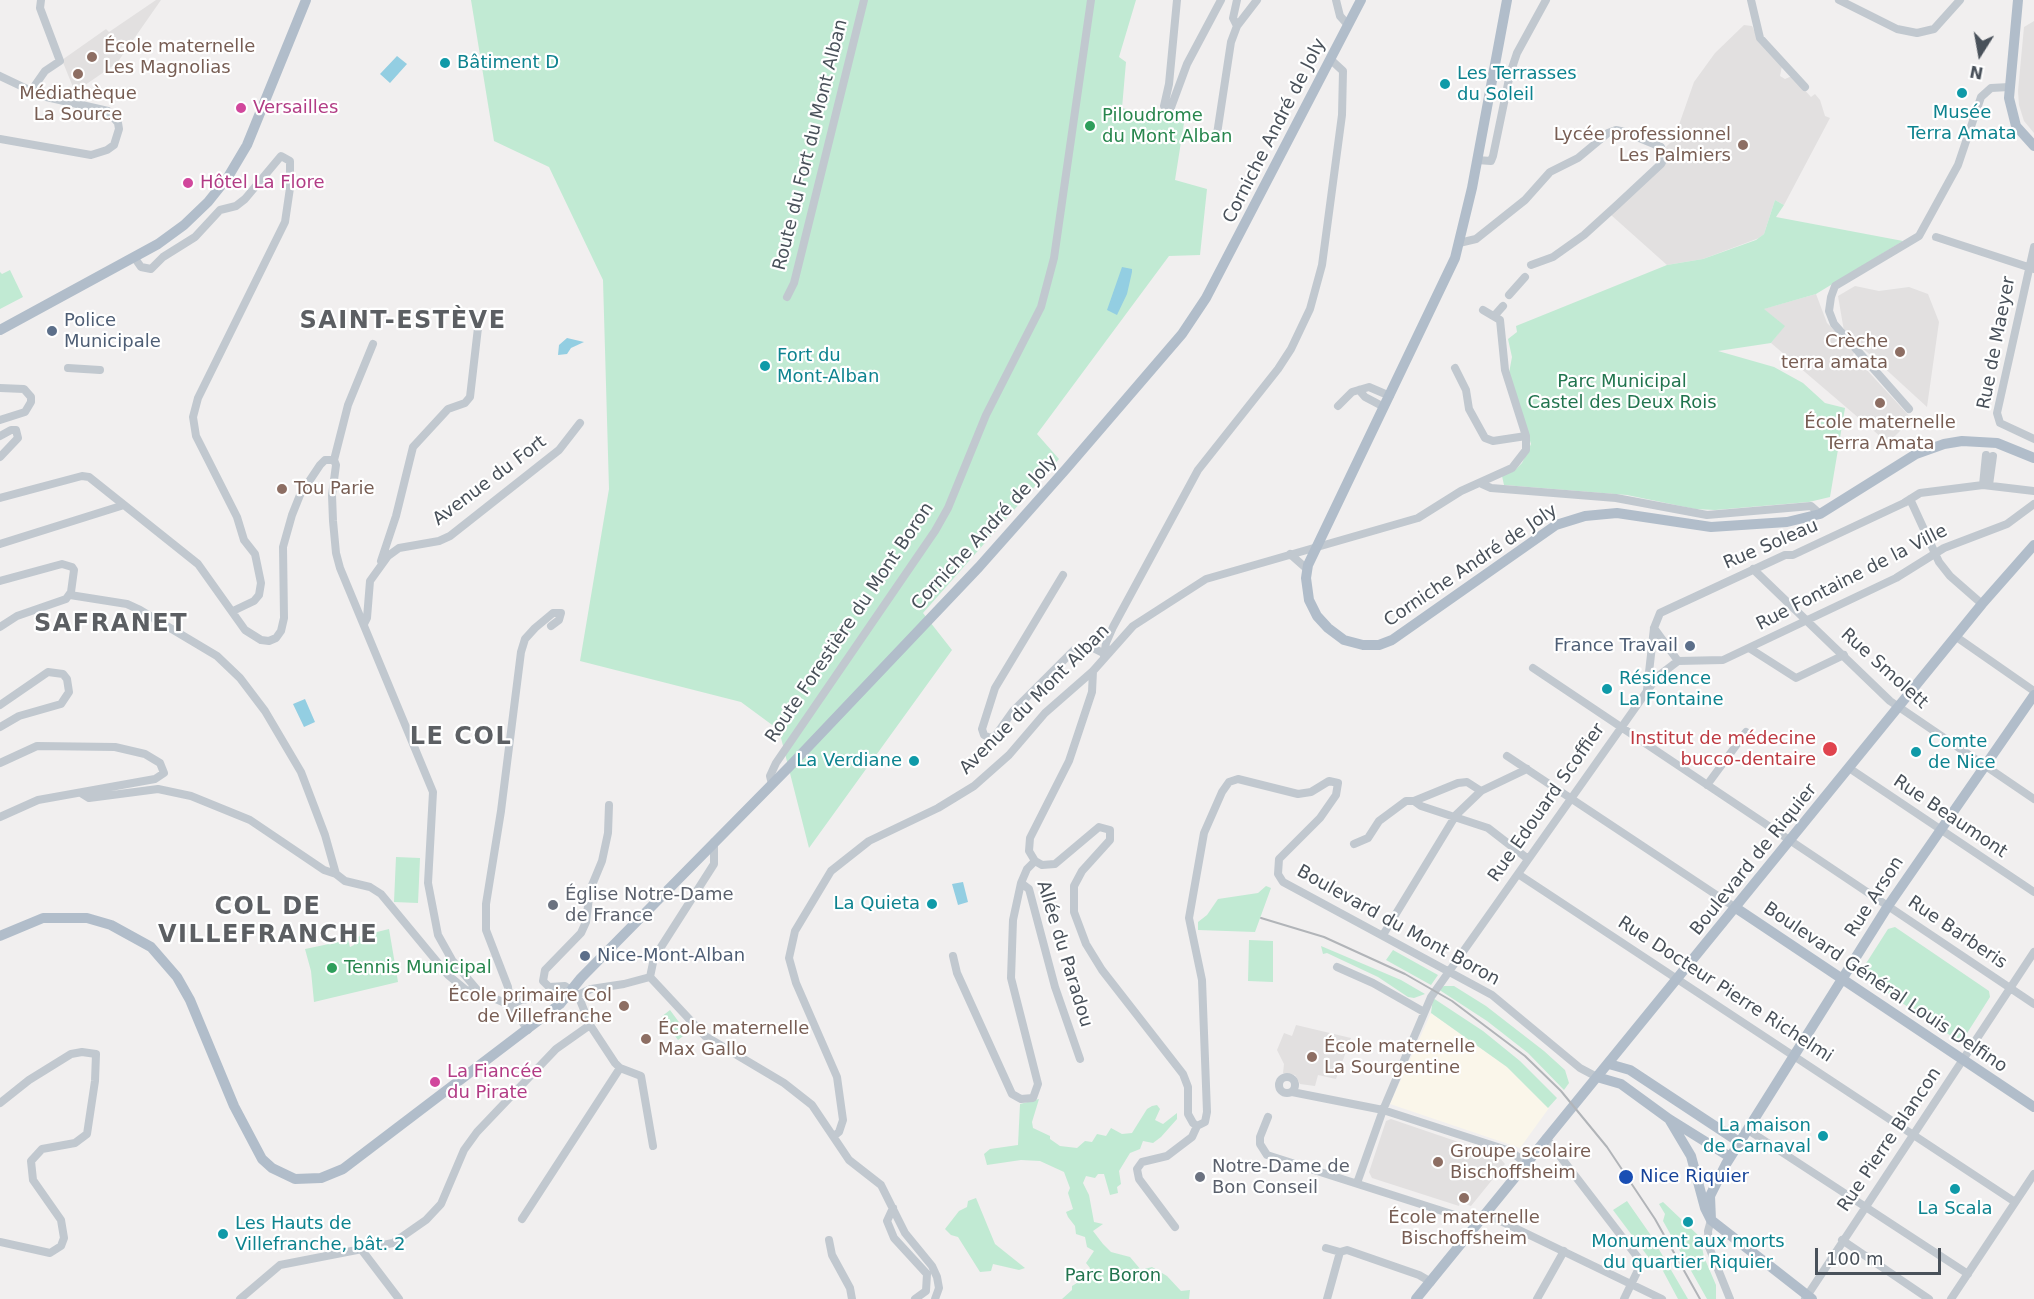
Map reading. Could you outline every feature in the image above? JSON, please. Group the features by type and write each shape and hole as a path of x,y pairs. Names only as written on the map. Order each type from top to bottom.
{"main road":[{"path":"0,330 158,244 184,225 228,177 253,130 306,0"},
{"name":"Corniche André de Joly","path":"0,936 43,918 87,918 111,925 150,947 170,967 190,1000 253,1145 272,1168 295,1179 321,1178 343,1169 528,1030 572,994 714,842 1002,542 1182,334 1216,282 1361,0"},
{"name":"Corniche André de Joly","path":"1507,0 1478,160 1459,243 1449,273 1315,546 1307,569 1309,600 1322,622 1344,640 1363,645 1379,645 1406,632 1556,525 1570,519 1617,513 1711,527 1787,522 1820,514 1916,454 1944,444 1962,441 1997,443 2034,458"},
{"path":"2018,0 2018,18 2008,87 2015,123 2034,146"},
{"name":"Boulevard de Riquier","path":"1416,1299 1955,636 2007,576 2007,570 2034,537"},
{"path":"2007,576 2034,545"},
{"name":"Rue Arson","path":"1711,1220 1712,1189 1730,1157 1888,906 2034,693"},
{"name":"Boulevard Général Louis Delfino","path":"1736,908 2034,1107"},
{"path":"1609,1064 1630,1070 1736,1140 1738,1144"},
{"path":"1597,1077 1621,1084 1669,1119 1730,1157"},
{"path":"1669,1119 1678,1115 1681,1108 1680,1103"},
{"path":"1669,1119 1692,1156 1705,1208 1711,1220 1808,1298"}],"street":[{"name":"Route du Fort du Mont Alban","path":"788,297 794,283 864,0"},
{"name":"Route Forestière du Mont Boron","path":"772,784 771,777 776,763 935,531 948,508 986,415 1041,307 1054,258 1091,0"},
{"path":"1177,0 1169,84 1164,105 1170,110 1187,64 1221,0"},
{"path":"1237,0 1233,18 1237,26"},
{"path":"1217,134 1231,42 1237,26 1257,0"},
{"path":"1336,0 1340,16 1348,25"},
{"path":"1478,160 1491,161 1510,74 1517,53 1546,0"},
{"path":"1751,0 1760,38 1805,87"},
{"path":"1839,0 1897,29 1917,33 1934,29 1960,0"},
{"path":"31,92 45,71 60,61 40,1"},
{"path":"1064,575 995,688 982,729 984,735 990,738 996,735 1013,711 1074,650 1094,648 1104,655 1113,627 1198,470 1278,369 1291,349 1310,309 1322,265 1342,115 1343,74 1340,66 1330,59"},
{"path":"0,76 31,92 108,111 118,123 114,145 91,155 0,138"},
{"path":"1909,409 1834,324 1829,311 1831,297 1835,286 1919,236 1958,165 1981,97 1991,88 2008,87"},
{"path":"1459,243 1476,239 1525,200 1550,172 1578,158 1608,133 1616,130 1625,132 1661,147 1665,157 1661,164 1600,220 1554,257 1531,265"},
{"path":"134,257 141,267 151,269 163,257 195,237 220,210 236,206 245,199 281,156 290,161 290,188 285,222 198,398 193,417 196,436 237,517 244,540 255,554 261,583 259,595 254,601 233,611"},
{"path":"1936,237 2032,268"},
{"name":"Rue de Maeyer","path":"2034,248 2032,268 2012,345 1998,418 2005,427 2034,439"},
{"path":"1509,295 1525,277"},
{"path":"1495,315 1503,306"},
{"path":"1455,368 1466,390 1469,409 1485,438 1493,441 1526,436 1505,369 1500,320 1483,310"},
{"path":"364,624 368,618 370,581 380,565 396,516 413,447 448,409 465,403 470,397 479,319"},
{"path":"373,344 348,405 334,460 336,465 332,495 336,554 430,782 433,810 428,883 438,935 452,960 479,992"},
{"path":"68,368 100,370"},
{"path":"1338,406 1352,392 1369,387 1390,396"},
{"path":"0,388 24,389 31,397 31,402 25,412 0,420"},
{"path":"1359,390 1384,407"},
{"name":"Avenue du Fort","path":"380,565 399,548 439,541 450,536 559,450 580,423"},
{"path":"0,436 16,430 18,438 0,457"},
{"name":"Avenue du Mont Alban","path":"834,1136 839,1132 843,1120 837,1077 790,968 792,939 831,871 869,841 938,808 974,786 1009,754 1045,713 1093,671 1104,655 1133,626 1206,579 1418,518 1461,491 1482,484 1512,468 1520,461 1526,450 1526,436"},
{"path":"1986,485 1989,456"},
{"path":"0,498 82,476 94,480 198,564 252,636 269,641 276,638 284,618 283,547 292,515 300,495 320,465 326,459 334,460"},
{"path":"1482,484 1491,488 1616,498 1707,515 1811,506 1820,514"},
{"path":"1982,604 1950,576 1934,554 1910,499 1930,490 1986,485 2034,492"},
{"name":"Rue Soleau","path":"1654,628 1660,613 1785,555 1793,555 1910,499"},
{"name":"Rue Fontaine de la Ville","path":"1678,661 1713,662 1749,648 1896,578 1934,554 2007,524 2034,504"},
{"path":"0,544 124,506"},
{"name":"Boulevard de Riquier","path":"2007,576 2015,575 2034,551"},
{"path":"1290,554 1307,569"},
{"path":"0,581 68,565 74,570 70,595"},
{"name":"Rue Smolett","path":"1753,569 1898,708 2034,799"},
{"path":"0,627 17,616 70,595 127,604 217,656 246,686 288,749 325,835 336,874"},
{"path":"528,1030 510,1005 508,987 486,930 486,904 501,812 520,652 525,639 535,628 553,613 561,613 559,620 551,626"},
{"path":"1654,628 1678,661"},
{"path":"1647,691 1654,628"},
{"path":"1955,636 2034,693"},
{"path":"1749,648 1796,678 1844,656"},
{"name":"Rue Edouard Scoffier","path":"1357,1183 1383,1110 1424,1012 1448,970 1657,677 1678,661"},
{"name":"Rue Barberis","path":"1533,668 2034,1004"},
{"path":"1093,671 1094,684 1069,761 1030,838 1029,851 1035,861 1042,865 1055,864 1100,827 1110,830 1110,840 1082,870 1074,886 1072,901 1076,920 1102,970 1183,1074 1188,1087 1188,1114 1190,1120 1197,1126 1192,1137 1167,1156 1142,1162 1137,1169 1138,1179 1175,1227"},
{"path":"0,705 48,672 63,674 67,679 69,692 61,704 19,716 0,727"},
{"path":"1707,785 1746,732"},
{"path":"0,763 25,750 51,744 133,749 160,763 164,769 164,773 155,779 38,800 0,818"},
{"name":"Boulevard Général Louis Delfino","path":"1507,756 1736,908"},
{"name":"Rue Beaumont","path":"1849,768 2034,892"},
{"path":"1383,934 1454,818 1481,791 1527,769"},
{"name":"Boulevard du Mont Boron","path":"1197,1126 1205,1122 1208,1112 1202,980 1189,918 1204,833 1222,792 1229,783 1245,780 1298,794 1311,792 1329,781 1338,783 1336,795 1320,818 1279,859 1278,874 1283,882 1383,934 1492,995 1580,1068 1597,1077"},
{"path":"1354,844 1368,838 1379,821 1406,801 1414,801 1458,783 1467,782 1481,791"},
{"path":"81,793 89,798 101,798 158,789 191,796 250,820 324,870 336,874 345,881 370,887 381,894 448,975 465,990 479,992 510,1005 521,1000 572,994 650,977"},
{"path":"1414,801 1454,818 1488,828 1528,858"},
{"path":"609,805 609,833 602,861 590,890 586,922 581,933 545,970 543,976 549,987 565,986 572,994 620,1068 641,1076 653,1146"},
{"path":"650,977 654,958 716,860 714,842"},
{"path":"698,859 706,867 707,873"},
{"name":"Allée du Paradou","path":"1035,861 1027,869 1021,883 1029,889 1055,987 1080,1059"},
{"name":"Rue Docteur Pierre Richelmi","path":"1518,874 2015,1202"},
{"path":"953,956 957,973 1012,1094 1021,1100 1033,1098 1038,1084 1011,978 1013,920 1021,883"},
{"name":"Rue Pierre Blancon","path":"1808,1298 1842,1240 2034,952"},
{"path":"1337,967 1373,983 1424,1012"},
{"path":"650,977 705,1036 800,1093 812,1105 854,1166 881,1185 900,1224 937,1277 939,1288 934,1299"},
{"path":"240,1299 280,1265 393,1243 435,1211 445,1196 464,1150 477,1132 556,1049 590,1025"},
{"path":"0,1103 30,1080 71,1054 82,1052 96,1054 95,1081 87,1134 75,1143 42,1149 31,1161 33,1180 61,1220 64,1238 61,1246 50,1253 0,1242"},
{"path":"522,1219 620,1068"},
{"path":"1292,1092 1383,1110 1510,1151 1526,1163"},
{"path":"1268,1117 1260,1137 1260,1144 1267,1155 1461,1217 1483,1217 1564,1251 1662,1299"},
{"path":"1748,1130 1968,1274"},
{"path":"1546,1138 1639,1259 1640,1266 1624,1299"},
{"path":"1951,1299 2034,1174"},
{"path":"893,1208 887,1221 894,1238 927,1274 926,1291 915,1299"},
{"path":"1711,1220 1708,1231 1709,1247 1730,1299"},
{"path":"891,1231 900,1224"},
{"path":"830,1240 832,1255 850,1288 852,1299"},
{"path":"1842,1240 1929,1299"},
{"path":"1326,1248 1340,1252 1347,1250 1419,1275 1431,1282"},
{"path":"361,1249 366,1259 374,1264 399,1299"},
{"path":"1538,1299 1564,1251"},
{"path":"1327,1299 1340,1252"}],"shaded area":[{"path":"156,0 161,0 117,63 75,92 62,60 106,29 109,32"},
{"path":"2034,21 2034,133 2024,121 2018,91 2024,27"},
{"name":"Lycée professionnel Les Palmiers","path":"1744,25 1752,26 1761,44 1782,66 1780,76 1785,79 1792,76 1811,97 1815,94 1820,100 1825,116 1830,118 1784,205 1775,200 1764,234 1759,238 1703,259 1667,265 1611,215 1669,160 1666,147 1674,139 1694,82 1715,53"},
{"name":"Crèche terra amata","path":"1855,286 1879,291 1909,287 1928,294 1939,322 1927,407 1844,331 1838,296"},
{"path":"1816,294 1827,323 1855,351 1853,355 1912,419 1888,443 1771,343 1784,326 1763,309"},
{"path":"1431,1013 1507,1067 1549,1108 1520,1148 1390,1104"},
{"name":"École maternelle La Sourgentine","path":"1296,1025 1351,1038 1336,1079 1318,1075 1315,1086 1300,1084 1295,1075 1283,1073 1284,1064 1277,1050 1284,1033 1292,1036"},
{"name":"Groupe scolaire Bischoffsheim","path":"1391,1119 1479,1149 1499,1157 1505,1164 1471,1206 1460,1202 1459,1206 1372,1178 1369,1172 1386,1121"}],"green space":[{"path":"471,0 1136,0 1119,57 1126,62 1122,108 1184,123 1175,180 1207,189 1200,255 1169,256 1037,434 1059,459 923,613 952,650 809,848 779,730 741,702 580,661 609,489 603,280 549,167 494,141"},
{"name":"Parc Municipal Castel des Deux Rois","path":"1775,200 1784,205 1776,217 1903,241 1816,294 1764,309 1785,326 1771,343 1718,351 1774,367 1803,383 1825,403 1845,408 1830,497 1809,502 1715,510 1695,509 1627,495 1504,485 1502,476 1514,471 1522,463 1531,444 1509,373 1512,357 1508,339 1517,332 1516,326 1667,265 1703,259 1756,240 1764,234"},
{"path":"10,270 23,297 0,309 0,272 2,274"},
{"path":"396,857 420,858 418,903 394,902"},
{"path":"1266,886 1271,888 1255,932 1198,930 1198,922 1207,915 1218,899 1258,893"},
{"path":"1895,927 1989,991 1990,997 1964,1038 1957,1040 1868,980 1865,965 1888,929"},
{"path":"389,929 398,982 314,1002 311,971 305,949 348,940 350,947 354,945 353,938"},
{"path":"1249,940 1273,941 1273,982 1248,981"},
{"path":"1321,946 1401,980 1425,994 1414,998 1408,997 1378,977 1327,953 1323,954"},
{"path":"1393,950 1438,975 1431,985 1386,960"},
{"path":"1444,986 1454,986 1486,1006 1544,1051 1565,1070 1569,1083 1564,1090 1528,1053 1487,1021 1438,989"},
{"path":"1433,998 1483,1031 1520,1061 1557,1098 1548,1108 1507,1067 1431,1013"},
{"path":"670,1010 687,1033 678,1040 661,1017"},
{"name":"Parc Boron","path":"1039,1099 1032,1122 1033,1128 1050,1136 1050,1139 1060,1146 1077,1148 1085,1141 1092,1142 1097,1134 1106,1136 1111,1128 1122,1134 1132,1133 1147,1109 1152,1106 1157,1105 1160,1109 1155,1120 1163,1124 1177,1113 1177,1119 1161,1137 1153,1143 1143,1141 1140,1149 1130,1153 1119,1171 1121,1184 1117,1187 1118,1193 1110,1195 1104,1174 1098,1174 1095,1178 1086,1176 1083,1183 1089,1195 1094,1222 1103,1224 1093,1231 1103,1244 1111,1252 1130,1257 1141,1270 1152,1267 1167,1276 1181,1291 1190,1290 1189,1299 1062,1299 1072,1290 1072,1286 1085,1278 1090,1268 1086,1263 1094,1251 1087,1247 1085,1237 1076,1234 1075,1226 1066,1212 1073,1209 1068,1193 1070,1188 1064,1172 1040,1161 1021,1160 987,1165 984,1154 990,1149 1018,1145 1020,1104"},
{"path":"976,1198 995,1244 1025,1268 1019,1270 993,1264 991,1271 980,1272 958,1237 951,1235 945,1229 959,1211 967,1207 968,1201"},
{"path":"1627,1201 1650,1234 1688,1299 1678,1299 1655,1256 1649,1258 1613,1210"},
{"path":"1663,1202 1700,1237 1704,1257 1716,1285 1716,1299 1707,1299 1663,1221 1665,1214 1659,1204"}],"water":[{"path":"397,56 407,64 390,83 380,74"},
{"path":"1122,267 1132,269 1132,272 1127,294 1117,315 1107,310"},
{"path":"567,338 584,342 571,348 567,354 558,355 559,345"},
{"path":"305,699 315,722 304,727 293,704"},
{"path":"963,882 968,902 958,905 952,884"}],"railway":[{"path":"1261,918 1324,937 1405,974 1452,1001 1525,1056 1561,1091 1607,1147 1655,1219 1700,1299"}],"place":[{"name":"École maternelle Les Magnolias","path":"92,57"},
{"name":"Bâtiment D","path":"445,63"},
{"name":"Médiathèque La Source","path":"78,74"},
{"name":"Les Terrasses du Soleil","path":"1445,84"},
{"name":"Musée Terra Amata","path":"1962,93"},
{"name":"Versailles","path":"241,108"},
{"name":"Piloudrome du Mont Alban","path":"1090,126"},
{"name":"Lycée professionnel Les Palmiers","path":"1743,145"},
{"name":"Hôtel La Flore","path":"188,183"},
{"name":"Police Municipale","path":"52,331"},
{"name":"Crèche terra amata","path":"1900,352"},
{"name":"Fort du Mont-Alban","path":"765,366"},
{"name":"École maternelle Terra Amata","path":"1880,403"},
{"name":"Tou Parie","path":"282,489"},
{"name":"France Travail","path":"1690,646"},
{"name":"Résidence La Fontaine","path":"1607,689"},
{"name":"Institut de médecine bucco-dentaire","path":"1830,749"},
{"name":"Comte de Nice","path":"1916,752"},
{"name":"La Verdiane","path":"914,761"},
{"name":"La Quieta","path":"932,904"},
{"name":"Église Notre-Dame de France","path":"553,905"},
{"name":"Nice-Mont-Alban","path":"585,956"},
{"name":"Tennis Municipal","path":"332,968"},
{"name":"École primaire Col de Villefranche","path":"624,1006"},
{"name":"École maternelle Max Gallo","path":"646,1039"},
{"name":"École maternelle La Sourgentine","path":"1312,1057"},
{"name":"La Fiancée du Pirate","path":"435,1082"},
{"name":"La maison de Carnaval","path":"1823,1136"},
{"name":"Groupe scolaire Bischoffsheim","path":"1438,1162"},
{"name":"Notre-Dame de Bon Conseil","path":"1200,1177"},
{"name":"Nice Riquier","path":"1626,1177"},
{"name":"La Scala","path":"1955,1189"},
{"name":"École maternelle Bischoffsheim","path":"1464,1198"},
{"name":"Monument aux morts du quartier Riquier","path":"1688,1222"},
{"name":"Les Hauts de Villefranche, bât. 2","path":"223,1234"}],"district":[{"name":"SAINT-ESTÈVE","path":"403,322"},
{"name":"SAFRANET","path":"111,625"},
{"name":"LE COL","path":"461,738"},
{"name":"COL DE VILLEFRANCHE","path":"268,922"}]}
